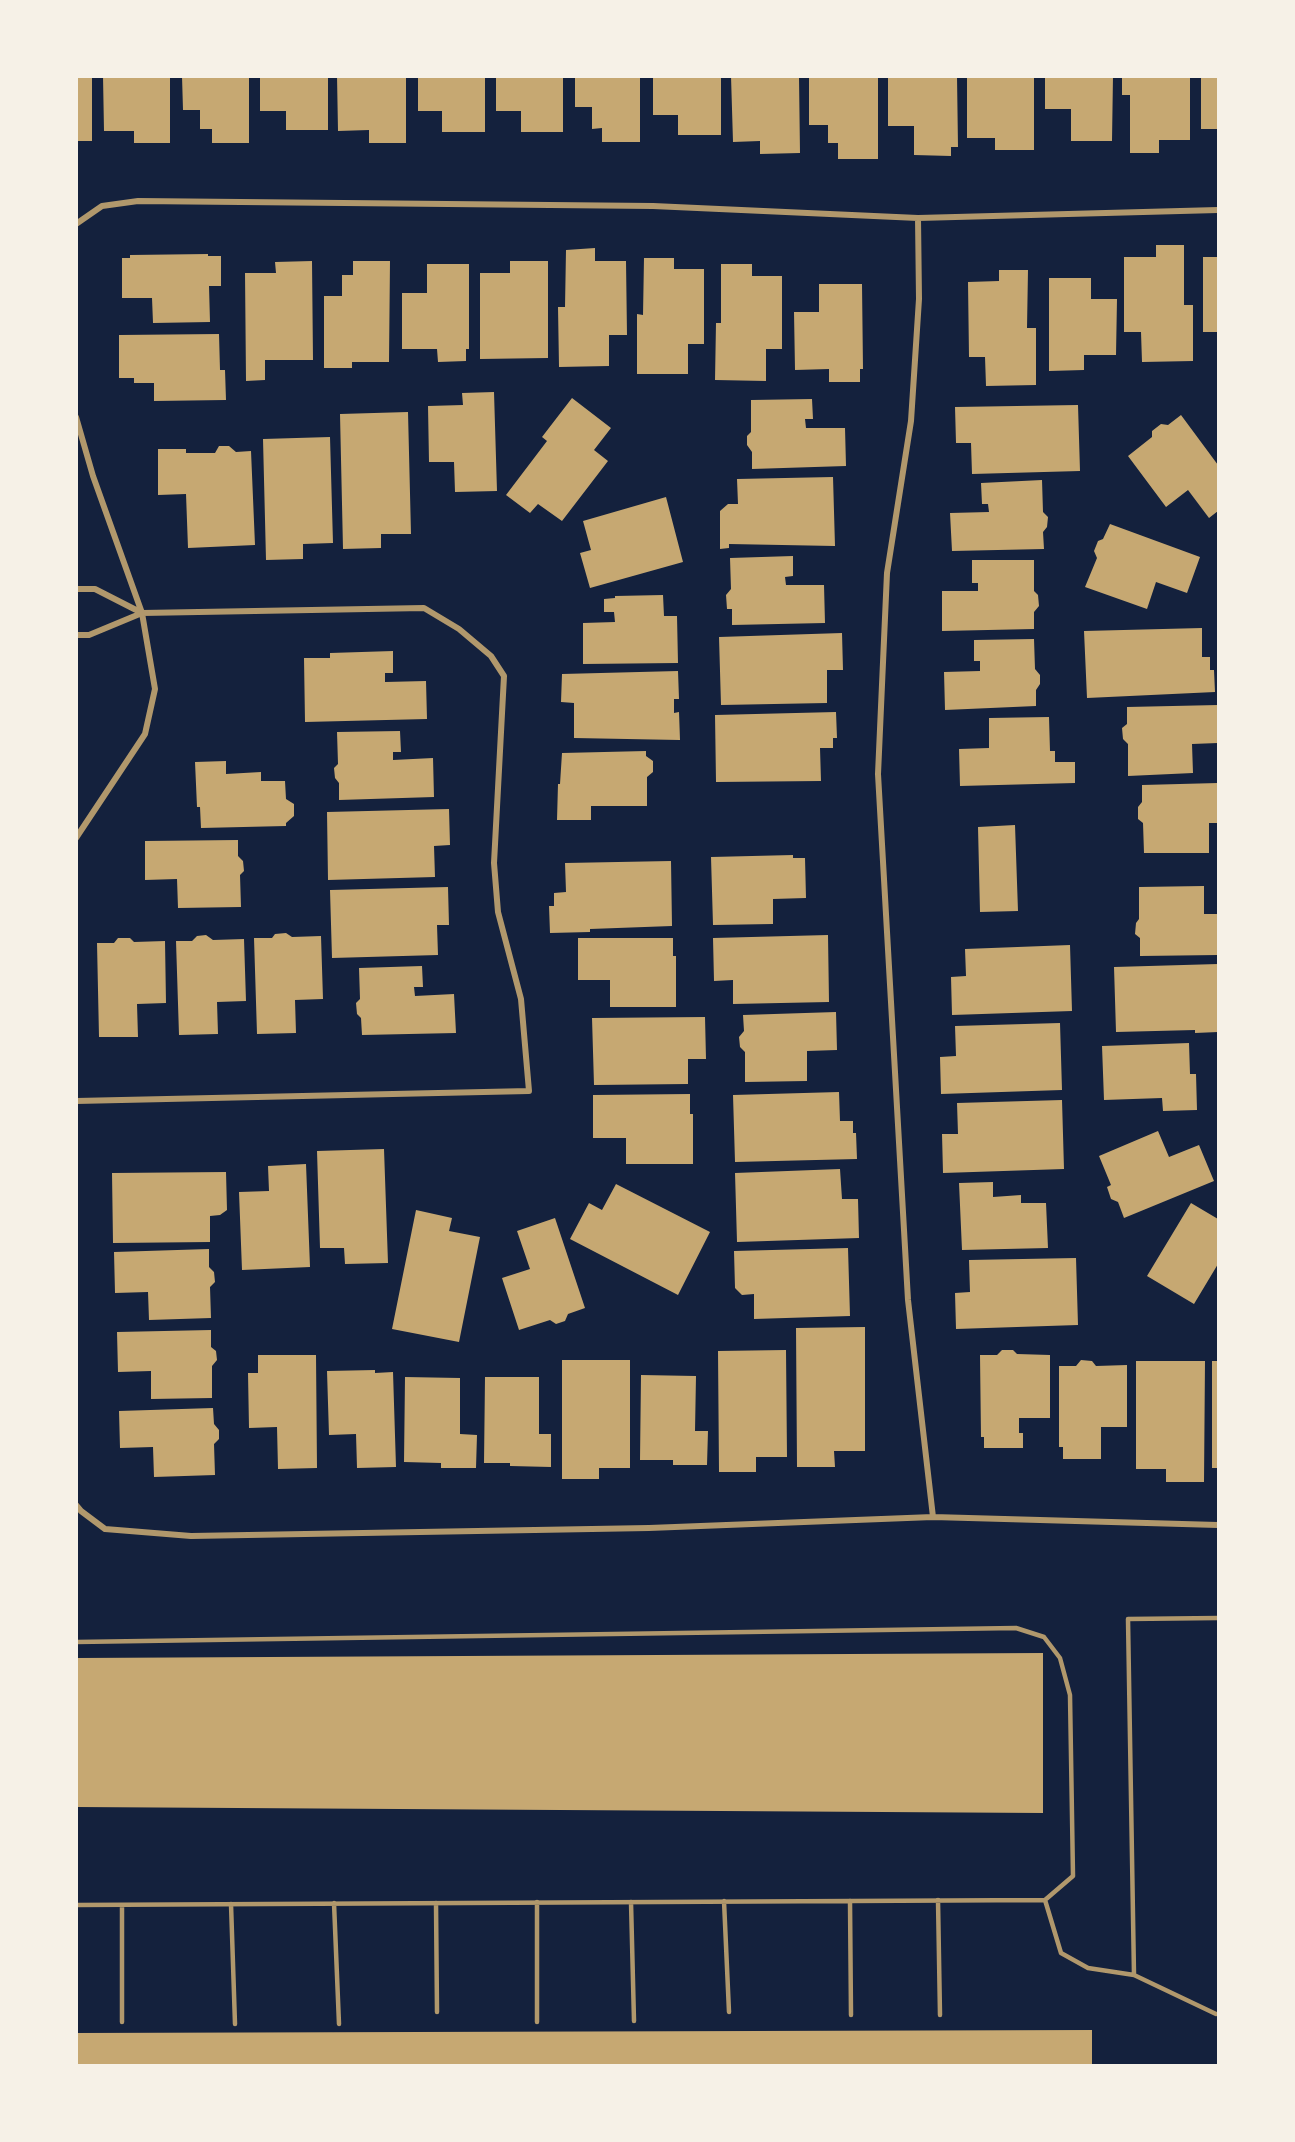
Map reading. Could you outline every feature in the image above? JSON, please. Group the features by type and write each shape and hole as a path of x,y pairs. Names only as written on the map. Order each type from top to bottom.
{"street":[{"path":"76,224 102,206 138,201 652,206 918,218 1218,210"},
{"path":"918,218 919,300 911,422 887,573 879,774 908,1300 933,1517"},
{"path":"76,417 93,476 142,613 155,689 145,734 76,838"},
{"path":"76,589 95,589 142,613"},
{"path":"76,635 89,635 142,613 424,608 459,629 491,656 504,676 494,863 498,912 520,999 529,1091 76,1101"},
{"path":"76,1505 105,1529 191,1536 649,1528 933,1517 1218,1525"}],"lane":[{"path":"1134,1975 1128,1619 1218,1618"},
{"path":"76,1642 1016,1628 1044,1637 1060,1658 1070,1695 1073,1876 1045,1899 76,1905"},
{"path":"1045,1899 1061,1953 1088,1968 1134,1975 1216,2014"},
{"path":"938,1900 940,2015"},
{"path":"724,1901 729,2012"},
{"path":"850,1901 851,2015"},
{"path":"537,1902 537,2022"},
{"path":"631,1902 634,2021"},
{"path":"436,1903 437,2012"},
{"path":"231,1904 235,2024"},
{"path":"334,1904 339,2024"},
{"path":"122,1905 122,2022"}],"building":[{"path":"76,76 92,76 92,141 76,141"},
{"path":"103,76 170,76 170,143 134,143 134,131 104,131"},
{"path":"182,76 249,76 249,143 212,143 212,129 200,129 200,110 183,110"},
{"path":"260,76 328,76 328,130 286,130 286,111 260,111"},
{"path":"337,76 406,76 406,143 369,143 369,130 338,131"},
{"path":"418,76 485,76 485,132 442,132 442,111 418,111"},
{"path":"496,76 563,76 563,132 521,132 521,111 496,111"},
{"path":"575,76 640,76 640,142 602,142 602,128 592,129 592,107 575,107"},
{"path":"653,76 721,76 721,135 678,135 678,115 653,115"},
{"path":"731,76 799,76 800,153 760,154 760,141 733,142"},
{"path":"809,76 878,76 878,159 838,159 838,143 828,143 828,125 809,125"},
{"path":"888,76 957,76 958,147 951,147 951,156 914,155 914,126 888,126"},
{"path":"967,76 1034,76 1034,150 995,150 995,138 967,138"},
{"path":"1045,76 1113,76 1112,141 1071,141 1071,109 1045,109"},
{"path":"1122,76 1190,76 1190,140 1159,140 1159,153 1130,153 1130,95 1122,95"},
{"path":"1201,76 1218,76 1218,129 1201,129"},
{"path":"1156,245 1184,245 1184,305 1193,305 1193,361 1142,362 1141,332 1124,332 1124,257 1156,257"},
{"path":"595,248 595,261 626,261 627,335 609,335 609,366 559,367 558,307 565,307 566,250"},
{"path":"208,254 208,256 221,256 221,286 209,286 210,322 153,323 152,298 122,298 122,258 130,258 130,255"},
{"path":"1203,257 1218,257 1218,332 1203,332"},
{"path":"644,258 674,258 674,269 704,269 704,344 688,344 688,374 637,374 637,314 643,315"},
{"path":"312,261 313,360 265,360 265,380 246,381 245,273 276,273 275,262"},
{"path":"353,261 390,261 389,362 352,362 352,368 324,368 324,296 342,296 342,275 353,275"},
{"path":"510,261 548,261 548,358 480,359 480,273 510,273"},
{"path":"427,264 469,264 469,349 466,349 466,361 438,362 437,349 402,349 402,293 427,293"},
{"path":"721,264 752,264 752,276 782,276 782,349 766,349 766,381 715,380 716,323 721,323"},
{"path":"999,270 1028,270 1027,328 1036,328 1036,385 986,386 985,357 969,357 968,282 999,281"},
{"path":"1049,278 1091,278 1091,299 1117,299 1116,355 1084,355 1084,370 1049,371"},
{"path":"819,284 862,284 863,369 860,369 860,382 829,382 829,369 795,370 794,312 819,312"},
{"path":"219,334 220,370 225,370 226,400 154,401 154,383 134,383 134,378 119,378 119,335"},
{"path":"494,392 497,491 455,492 454,462 429,462 428,406 463,405 462,393"},
{"path":"572,398 611,428 594,450 608,461 562,521 538,504 530,513 506,495 547,441 542,437"},
{"path":"812,399 813,419 805,419 806,428 845,428 846,466 752,469 752,452 747,445 747,436 751,432 751,400"},
{"path":"1078,405 1080,471 972,474 971,443 956,443 955,407"},
{"path":"408,412 411,534 381,534 381,548 343,549 340,414"},
{"path":"1181,415 1218,465 1218,511 1209,518 1188,490 1166,507 1128,456 1152,437 1152,431 1161,424 1168,425"},
{"path":"330,437 333,543 303,544 303,559 266,560 263,439"},
{"path":"219,446 229,446 236,452 251,451 255,545 188,548 186,494 158,495 158,449 186,449 186,453 215,453"},
{"path":"833,477 835,546 729,544 729,548 720,549 720,511 728,504 738,504 737,479"},
{"path":"1042,480 1043,512 1048,517 1047,527 1043,532 1044,549 952,551 950,513 989,512 988,504 982,504 981,483"},
{"path":"666,497 683,562 590,588 580,553 591,550 583,521"},
{"path":"1110,524 1200,557 1187,593 1156,582 1147,609 1085,587 1097,558 1094,551"},
{"path":"793,556 793,576 785,577 786,585 824,585 825,623 732,625 732,609 727,609 726,595 731,589 730,558"},
{"path":"972,560 1034,560 1034,591 1038,595 1039,606 1034,612 1034,629 942,631 942,591 978,591 978,583 972,583"},
{"path":"663,595 664,616 677,616 678,663 583,664 583,623 615,622 614,612 604,612 604,599 615,598 615,596"},
{"path":"1202,628 1202,657 1210,657 1210,670 1214,670 1215,692 1087,698 1084,631"},
{"path":"842,633 843,670 827,670 827,703 721,705 719,637"},
{"path":"1034,639 1035,669 1040,675 1040,684 1036,690 1036,706 945,710 944,672 980,671 980,661 974,661 974,640"},
{"path":"393,651 393,673 385,673 385,682 426,681 427,719 305,722 304,658 330,658 330,653"},
{"path":"678,671 679,699 674,699 674,713 679,712 680,740 574,738 574,703 561,702 562,674"},
{"path":"1218,705 1218,743 1192,744 1193,773 1128,776 1128,744 1123,739 1122,728 1127,724 1127,707"},
{"path":"836,712 837,738 833,738 833,748 820,748 821,781 716,782 715,715"},
{"path":"1049,717 1050,751 1055,751 1055,762 1075,762 1075,783 960,786 959,749 989,748 989,718"},
{"path":"400,731 401,752 393,752 393,760 433,758 434,797 339,800 339,783 335,778 334,768 338,764 337,732"},
{"path":"646,751 646,756 653,761 653,772 647,777 647,806 591,806 591,820 557,820 562,753"},
{"path":"226,761 226,774 261,772 261,781 285,781 286,799 294,804 294,816 286,823 286,826 201,828 200,807 197,807 195,762"},
{"path":"1218,783 1218,823 1209,823 1209,853 1144,853 1143,823 1138,819 1138,807 1142,802 1142,785"},
{"path":"449,809 450,845 434,846 435,877 328,880 327,812"},
{"path":"1015,825 1018,911 980,912 978,827"},
{"path":"238,840 238,856 243,861 244,871 240,875 241,907 178,908 177,879 145,880 145,841"},
{"path":"793,855 793,858 805,858 806,898 773,899 773,924 713,925 711,857"},
{"path":"671,861 672,926 550,933 549,906 554,906 554,893 566,892 565,863"},
{"path":"1204,886 1204,914 1218,914 1218,955 1140,956 1140,938 1135,934 1136,923 1139,919 1139,887"},
{"path":"448,887 449,925 437,925 438,955 332,958 330,890"},
{"path":"286,933 292,937 321,936 323,999 295,1000 296,1033 257,1034 254,938 272,938 275,934"},
{"path":"206,935 213,940 244,939 246,1001 217,1002 218,1034 179,1035 176,941 192,941 197,936"},
{"path":"828,935 829,1002 733,1004 733,980 714,981 713,938"},
{"path":"118,938 130,938 134,942 165,941 166,1003 137,1004 138,1037 99,1037 97,943 114,943"},
{"path":"578,938 673,938 673,956 676,956 676,1007 610,1007 610,980 578,980"},
{"path":"1070,945 1072,1011 952,1015 951,977 966,976 965,949"},
{"path":"1218,964 1218,1032 1195,1033 1195,1030 1116,1032 1114,967"},
{"path":"422,966 423,987 414,987 415,996 454,994 456,1033 362,1035 361,1018 357,1014 356,1003 360,999 359,968"},
{"path":"836,1012 837,1050 807,1051 807,1081 745,1082 745,1052 740,1047 739,1037 744,1031 743,1015"},
{"path":"705,1017 706,1059 688,1059 688,1084 594,1085 592,1018"},
{"path":"1060,1023 1062,1090 941,1094 940,1057 956,1056 955,1026"},
{"path":"1189,1043 1190,1074 1196,1074 1197,1110 1163,1111 1162,1098 1104,1100 1102,1046"},
{"path":"839,1092 840,1121 853,1121 857,1159 735,1162 733,1095"},
{"path":"690,1094 690,1114 693,1114 693,1164 626,1164 626,1138 593,1138 593,1095"},
{"path":"1062,1100 1064,1169 943,1173 942,1134 958,1134 957,1103"},
{"path":"1158,1131 1169,1157 1199,1145 1214,1181 1124,1218 1118,1202 1111,1199 1107,1187 1111,1185 1099,1156"},
{"path":"384,1149 388,1263 345,1264 344,1248 320,1248 317,1151"},
{"path":"306,1164 310,1267 242,1270 239,1192 269,1191 268,1166"},
{"path":"840,1169 842,1199 858,1199 859,1238 737,1242 735,1173"},
{"path":"226,1172 227,1210 220,1215 210,1216 210,1242 113,1243 112,1173"},
{"path":"993,1182 993,1197 1021,1195 1021,1203 1046,1203 1048,1248 962,1250 959,1183"},
{"path":"616,1184 710,1232 678,1295 570,1239 589,1203 602,1210"},
{"path":"1191,1203 1218,1219 1218,1264 1194,1304 1147,1276"},
{"path":"416,1210 452,1218 449,1231 480,1237 459,1342 392,1329"},
{"path":"555,1218 585,1308 568,1314 565,1321 556,1324 550,1320 519,1330 502,1278 530,1269 517,1231"},
{"path":"848,1248 850,1316 754,1319 754,1294 742,1295 735,1288 734,1251"},
{"path":"209,1249 209,1267 214,1272 215,1282 210,1287 211,1318 149,1320 148,1292 115,1293 114,1252"},
{"path":"1076,1258 1078,1325 956,1329 955,1293 970,1292 969,1260"},
{"path":"865,1327 865,1451 834,1451 835,1467 797,1467 796,1328"},
{"path":"211,1330 211,1347 216,1351 217,1360 212,1366 212,1398 151,1399 151,1371 118,1372 117,1332"},
{"path":"786,1350 787,1457 756,1457 756,1472 719,1472 718,1351"},
{"path":"1002,1350 1013,1350 1017,1354 1050,1355 1050,1418 1019,1418 1019,1433 1023,1433 1023,1448 984,1448 984,1437 981,1437 980,1355 997,1355"},
{"path":"258,1355 316,1355 317,1468 278,1469 277,1427 249,1428 248,1373 258,1373"},
{"path":"562,1360 630,1360 630,1468 599,1468 599,1479 562,1479"},
{"path":"1081,1360 1092,1361 1096,1366 1127,1365 1127,1427 1101,1427 1101,1459 1063,1459 1063,1447 1059,1447 1059,1366 1076,1366"},
{"path":"1136,1361 1205,1361 1204,1482 1166,1482 1166,1469 1136,1469"},
{"path":"1212,1361 1218,1361 1218,1468 1212,1468"},
{"path":"375,1370 375,1373 393,1372 396,1467 357,1468 356,1434 329,1435 327,1371"},
{"path":"641,1375 696,1376 695,1431 708,1431 707,1465 673,1465 673,1460 640,1460"},
{"path":"405,1377 460,1378 460,1434 477,1435 476,1468 441,1468 441,1463 404,1462"},
{"path":"485,1377 539,1377 539,1434 551,1434 551,1467 484,1463"},
{"path":"213,1408 214,1424 219,1430 219,1439 214,1444 215,1475 154,1477 153,1447 120,1448 119,1411"},
{"path":"1043,1653 1043,1813 76,1807 76,1658"},
{"path":"1092,2030 1092,2066 76,2066 76,2033"}]}
